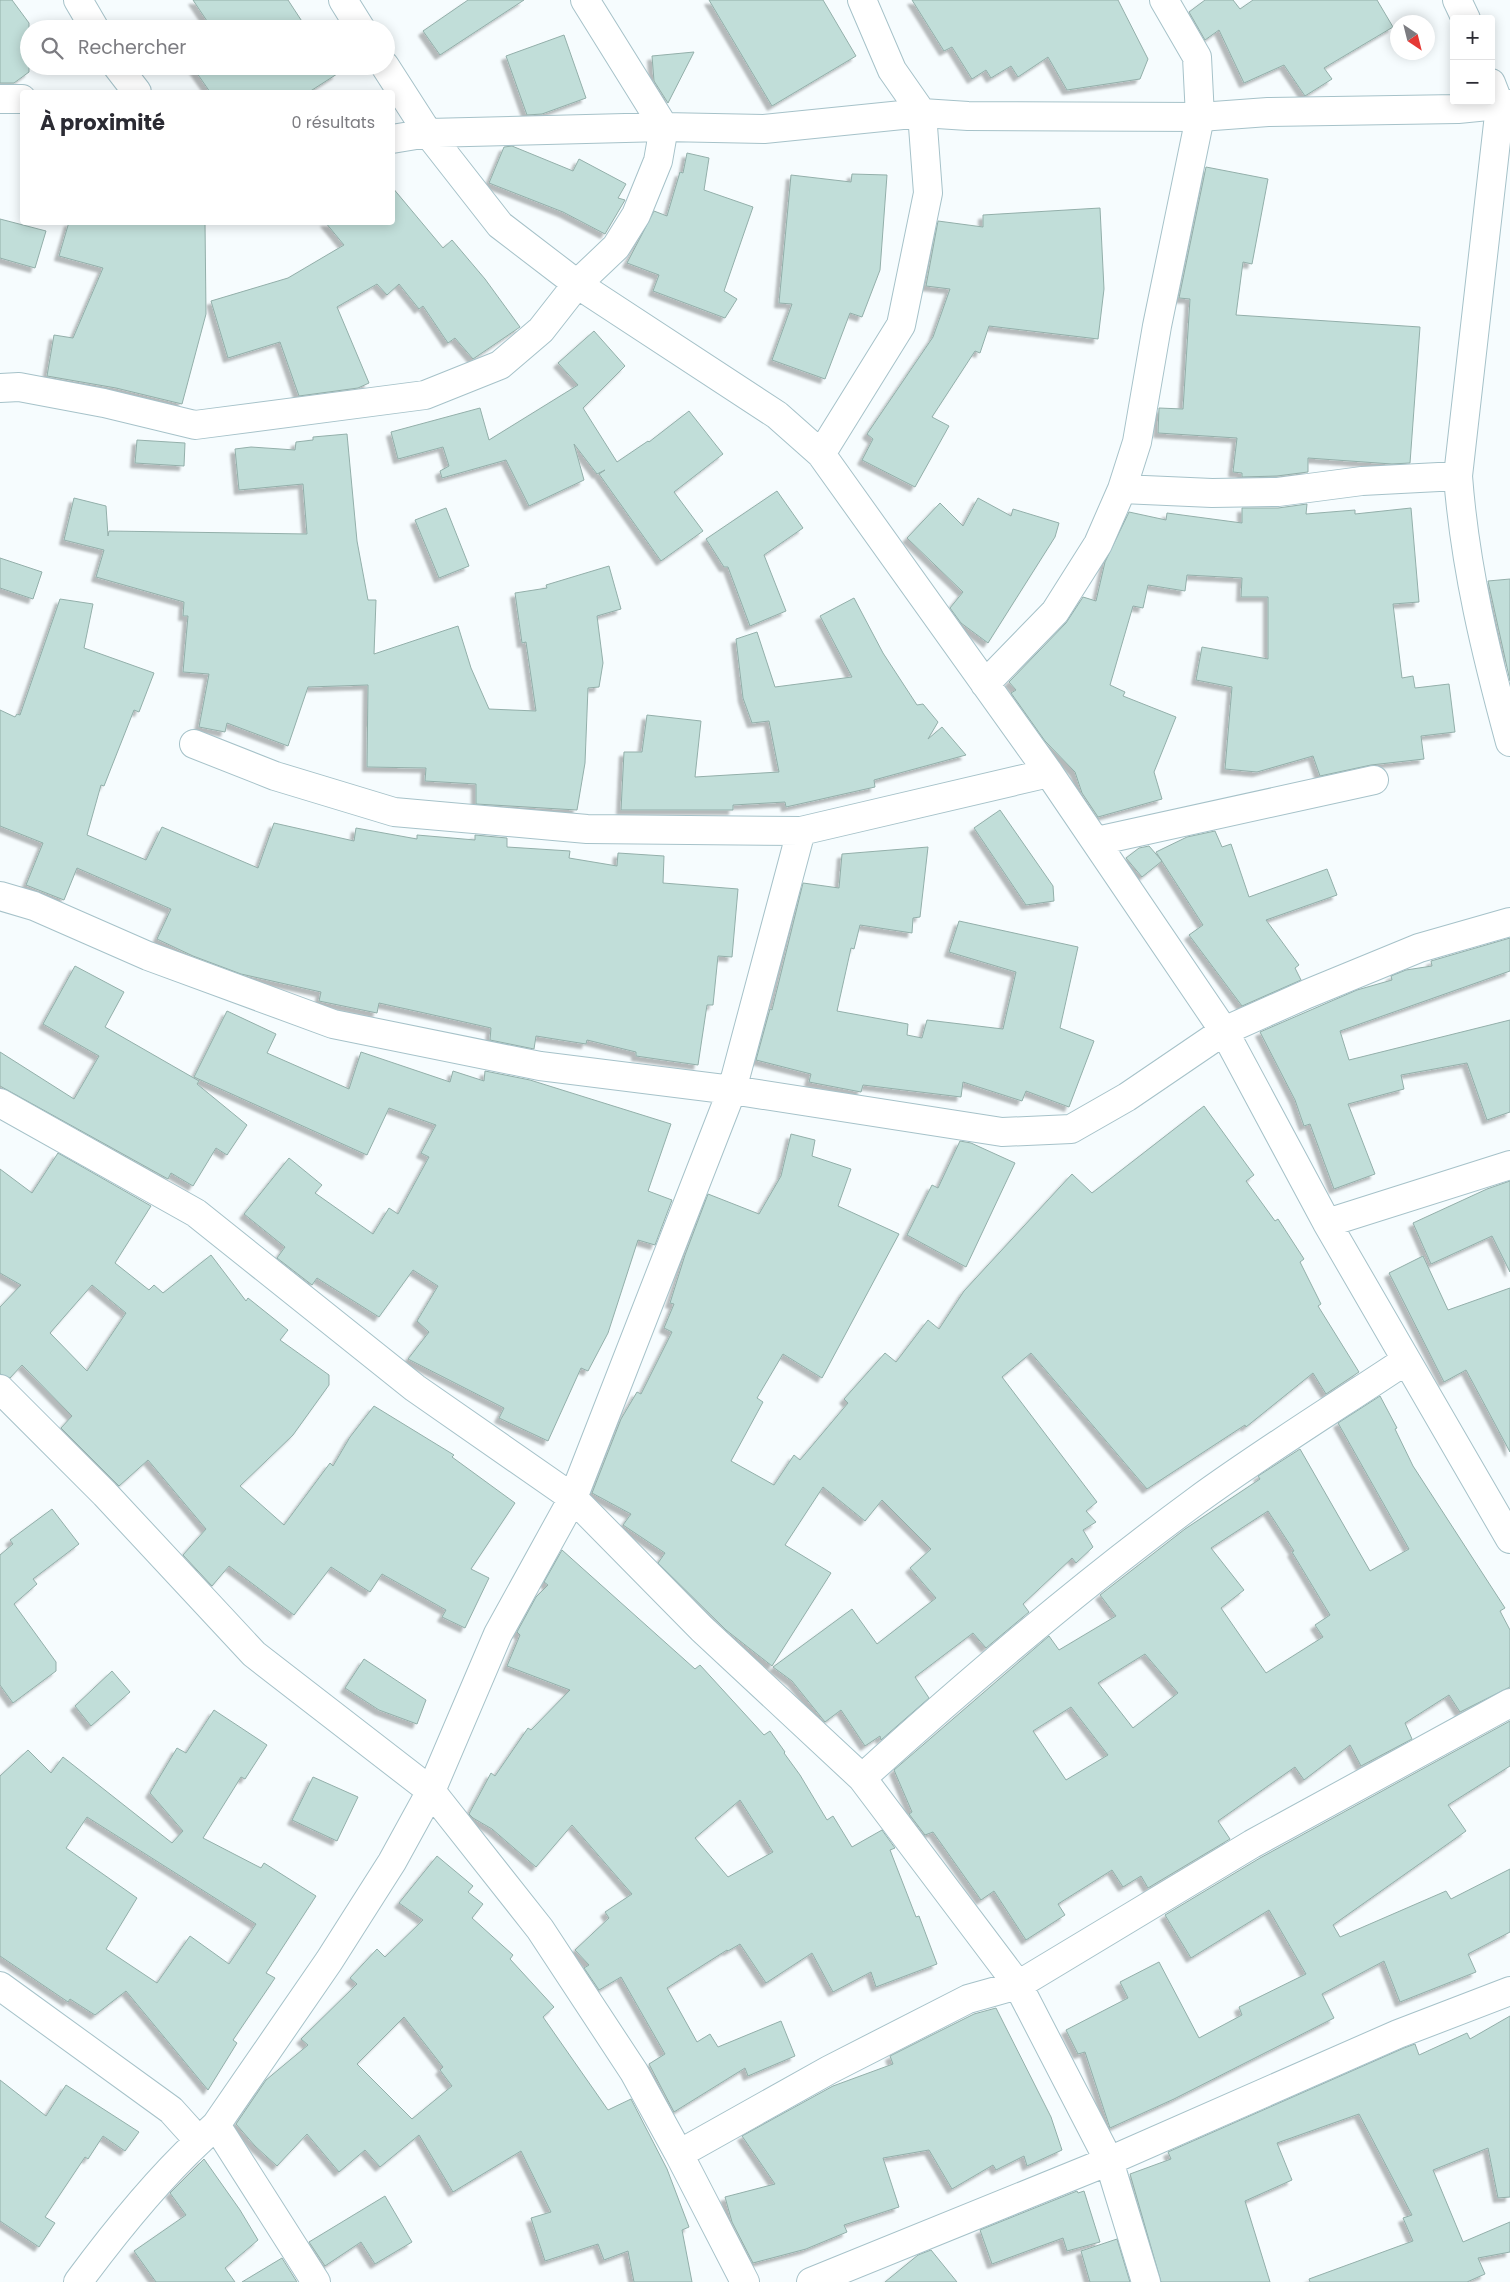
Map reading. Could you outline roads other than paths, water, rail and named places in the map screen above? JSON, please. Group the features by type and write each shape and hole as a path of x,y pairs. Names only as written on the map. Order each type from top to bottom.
{"street":[{"path":"78,0 90,20"},
{"path":"343,0 355,20"},
{"path":"0,388 19,386 104,403 195,425 425,395 500,365 541,330 577,284 616,247 636,215 658,161 664,127 585,0"},
{"path":"821,454 902,325 928,192 922,113 892,70 862,0"},
{"path":"985,684 1055,612 1098,544 1122,489 1137,442 1157,326 1200,117 1197,57 1164,0"},
{"path":"1457,0 1464,15"},
{"path":"124,75 135,90"},
{"path":"392,75 428,133 500,225 577,284 777,415 821,454 1097,841 1224,1031 1327,1223 1405,1361 1510,1539"},
{"path":"395,138 428,133 664,127 764,129 922,113 968,116 1200,117 1268,112 1458,109 1500,98 1458,476 1461,515 1483,643 1510,742"},
{"path":"0,99 20,99"},
{"path":"1122,489 1212,493 1278,492 1362,481 1458,476"},
{"path":"194,744 275,776 394,812 587,829 801,831 1049,774"},
{"path":"1097,841 1374,780"},
{"path":"78,2282 111,2236 171,2167 207,2133 329,1961 392,1862 431,1790 498,1634 573,1498 732,1090 801,831"},
{"path":"0,896 34,906 148,956 333,1024 540,1066 732,1090 1002,1132 1071,1129 1128,1097 1224,1031 1307,994 1419,948 1510,922"},
{"path":"0,1103 196,1213 415,1388 573,1498 702,1629 862,1778 1018,1985 1109,2161 1146,2282"},
{"path":"1327,1223 1510,1165"},
{"path":"862,1778 948,1700 1054,1611 1189,1506 1405,1361"},
{"path":"0,1389 105,1494 254,1654 431,1790 540,1929 634,2072 745,2282"},
{"path":"679,2154 829,2070 968,1999 1018,1985 1252,1844 1510,1703"},
{"path":"0,1986 171,2110 207,2133 316,2282"},
{"path":"811,2282 1109,2161 1398,2034 1510,1991"}]}
